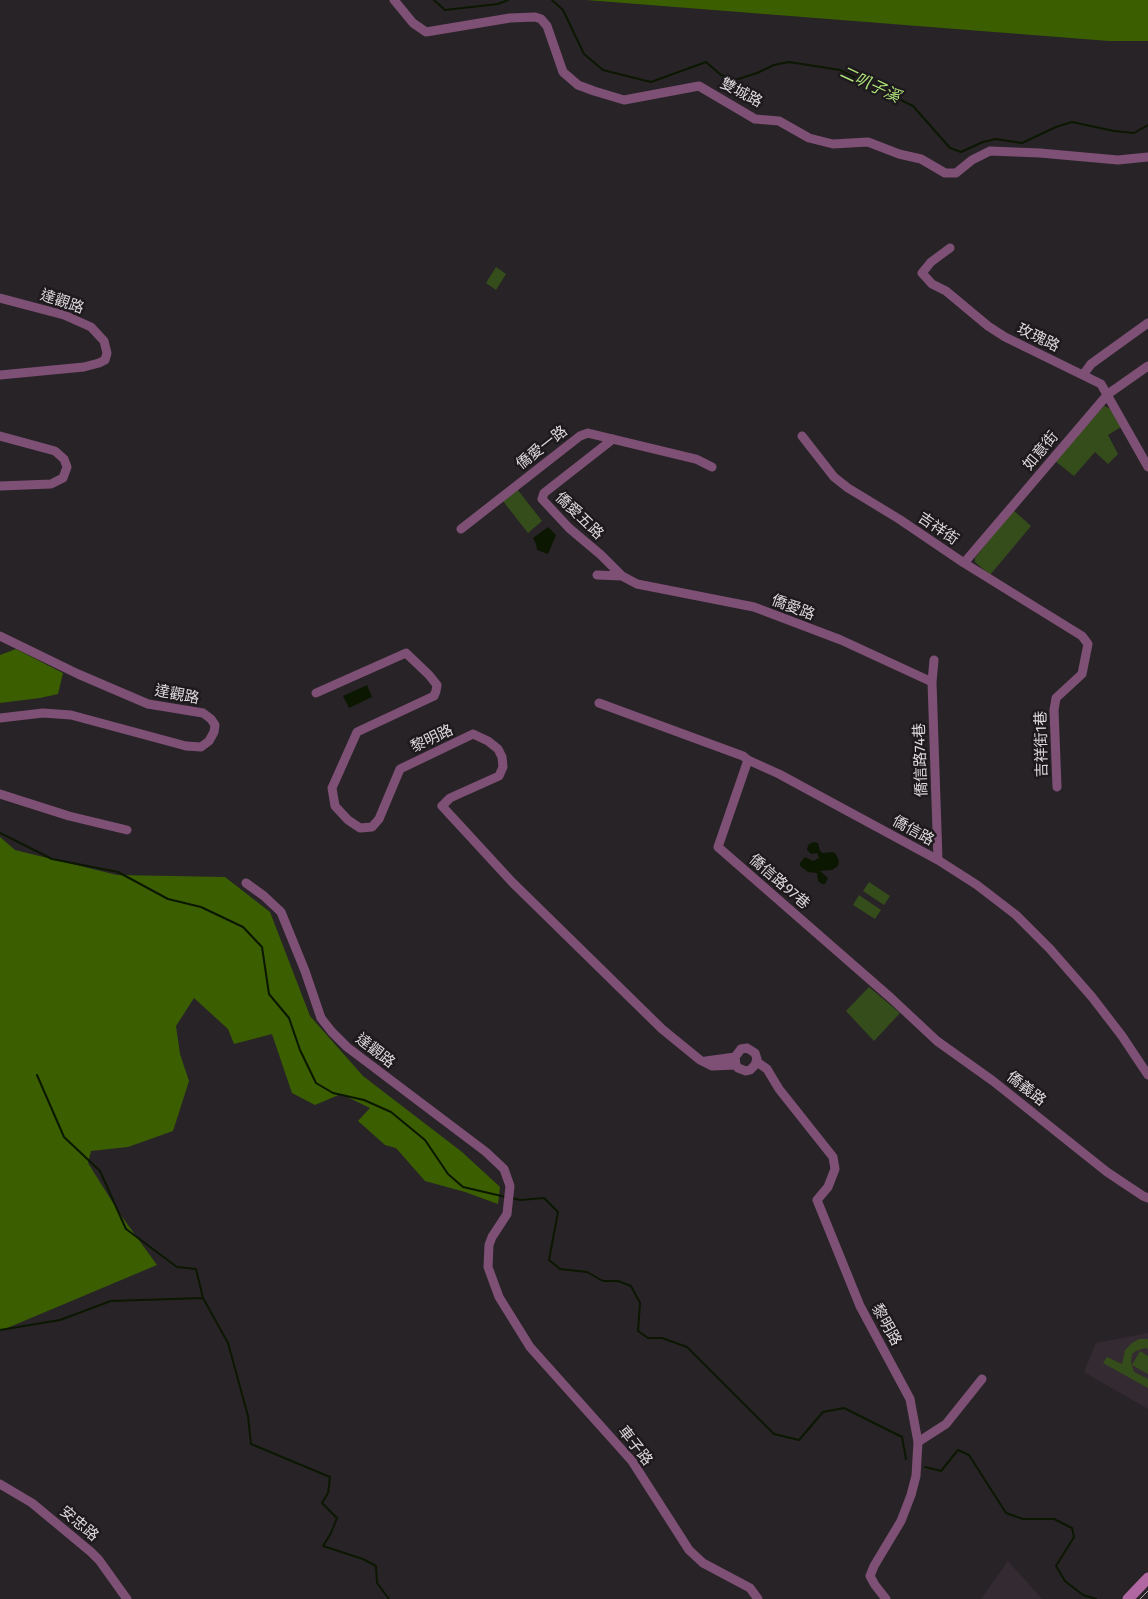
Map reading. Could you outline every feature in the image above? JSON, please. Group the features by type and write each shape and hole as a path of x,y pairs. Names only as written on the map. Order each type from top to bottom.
{"street":[{"name":"雙城路","path":"394,0 413,23 426,32 502,19 535,17 541,19 548,26 563,72 578,85 594,92 624,100 699,86 755,119 778,120 809,138 833,144 868,142 899,154 922,159 945,172 956,173 972,160 990,151 1040,153 1118,160 1148,157"},
{"name":"玫瑰路","path":"950,248 932,262 922,273 932,284 946,291 988,326 1005,337 1101,384 1148,467"},
{"name":"達觀路","path":"0,298 64,315 91,327 104,341 107,353 105,360 84,367 0,375"},
{"path":"1083,375 1090,364 1148,324"},
{"name":"如意街","path":"964,563 1108,394 1148,366"},
{"name":"僑愛一路","path":"460,529 580,436 588,433 696,459 712,467"},
{"path":"0,436 55,451 64,460 67,468 63,478 51,484 0,486"},
{"name":"吉祥街","path":"802,436 834,477 964,563 1073,630"},
{"name":"僑愛五路","path":"614,439 544,493 542,499 569,528 622,576"},
{"path":"597,575 622,576"},
{"name":"僑愛路","path":"622,576 637,584 754,607 841,640 932,682"},
{"name":"吉祥街1巷","path":"1057,787 1054,710 1056,698 1082,674 1088,644 1082,636 1073,630"},
{"name":"達觀路","path":"0,636 78,674 148,704 203,713 215,725 214,732 209,741 201,747 186,746 72,715 43,713 0,718"},
{"name":"黎明路","path":"316,693 406,653 437,685 434,696 357,732 332,788 335,806 348,820 360,828 372,827 400,769 473,734 488,740 498,749 502,758 503,767 499,776 450,798 442,806 512,882 662,1028 700,1060 706,1061 712,1066 735,1061"},
{"name":"僑信路74巷","path":"934,660 932,682 938,860"},
{"name":"僑信路","path":"599,702 743,756 938,860 977,885 1016,915 1092,997 1122,1036 1148,1075"},
{"name":"僑信路97巷","path":"748,760 718,847 891,998"},
{"path":"0,794 69,816 127,830"},
{"name":"達觀路","path":"246,883 281,912 305,971 321,1018 332,1032 347,1047 486,1152 504,1169 510,1186 507,1214 489,1245 488,1267 499,1297"},
{"name":"僑義路","path":"891,998 936,1041 993,1080 1107,1172 1148,1198"},
{"name":"黎明路","path":"747,1048 755,1053 755,1065 746,1071 738,1068 735,1061 738,1051 747,1048"},
{"name":"黎明路","path":"755,1065 772,1078 833,1157 835,1169 828,1188 817,1200 860,1306 910,1399 918,1442 916,1476 911,1496 901,1521 870,1576 886,1599"},
{"name":"車子路","path":"499,1297 530,1347 632,1461 688,1550 703,1563 750,1588 758,1599"},
{"path":"918,1442 946,1424 982,1379"},
{"name":"安忠路","path":"0,1484 32,1503 91,1552 127,1599"},
{"path":"1128,1599 1148,1578"}],"shaded area":[{"path":"548,527 556,535 548,554 537,550 533,538"},
{"path":"367,685 372,697 349,708 343,696"},
{"path":"813,842 818,843 820,851 823,853 833,852 836,854 839,861 838,866 832,870 820,871 828,878 825,884 818,881 817,873 808,872 800,866 805,857 813,861 819,858 817,853 811,854 807,850 808,845"},
{"path":"1148,1333 1148,1409 1084,1372 1096,1343"},
{"path":"1008,1561 1042,1599 981,1599"}],"green space":[{"path":"586,0 1148,0 1148,41 1109,41"},
{"path":"496,267 506,274 496,290 486,283"},
{"path":"1104,406 1111,409 1121,427 1108,435 1118,454 1108,464 1095,452 1074,476 1055,461"},
{"path":"517,489 542,521 528,533 503,501"},
{"path":"1013,510 1031,526 990,575 975,562 975,558"},
{"path":"16,649 63,673 58,694 0,703 0,655"},
{"path":"0,837 15,850 117,875 225,877 270,912 310,1016 363,1076 462,1152 500,1187 498,1204 465,1192 425,1181 396,1148 385,1145 358,1121 370,1108 341,1094 315,1105 292,1093 272,1034 234,1044 228,1029 194,998 176,1026 180,1054 189,1081 173,1131 128,1147 91,1151 88,1163 120,1214 157,1265 0,1331"},
{"path":"869,882 890,896 884,905 863,891"},
{"path":"859,895 881,910 875,919 853,905"},
{"path":"869,987 900,1013 874,1041 846,1011"},
{"path":"1139,1339 1148,1339 1148,1349 1145,1348 1132,1354 1131,1362 1134,1372 1148,1379 1148,1388 1103,1363 1107,1357 1122,1364 1125,1350"},
{"path":"1140,1351 1148,1356 1148,1374 1132,1365"}],"waterway":[{"name":"二叭子溪","path":"434,0 445,10 498,4 508,0"},
{"name":"二叭子溪","path":"552,0 563,10 584,54 603,70 651,82 706,62 721,75 735,80 774,65 789,62 840,70 913,106 950,148 961,152 983,142 996,139 1022,143 1056,127 1072,122 1114,131 1134,133 1148,125"},
{"path":"0,833 52,859 118,872 168,899 201,907 243,927 262,947 269,994 289,1018 300,1050 316,1083 333,1093 364,1100 391,1112 425,1140 448,1174 463,1187 506,1197"},
{"path":"37,1075 64,1137 100,1171 126,1229 177,1267 196,1269 203,1298 228,1343 248,1416 251,1444 330,1477 328,1493 322,1503 337,1518 323,1546 363,1559 376,1566 377,1583 389,1599"},
{"path":"511,1198 520,1200 544,1198 558,1212 549,1260 560,1269 587,1272 603,1281 618,1281 631,1286 640,1303 638,1331 648,1338 662,1338 687,1347 774,1434 799,1440 823,1412 844,1408 902,1437 906,1459"},
{"path":"0,1330 60,1320 111,1301 203,1298"},
{"path":"925,1467 941,1471 958,1450 969,1455 1006,1513 1023,1519 1054,1519 1072,1528 1074,1537 1056,1566 1065,1581 1083,1595 1096,1599"}],"tram line":[{"path":"1140,1599 1148,1591"}]}
